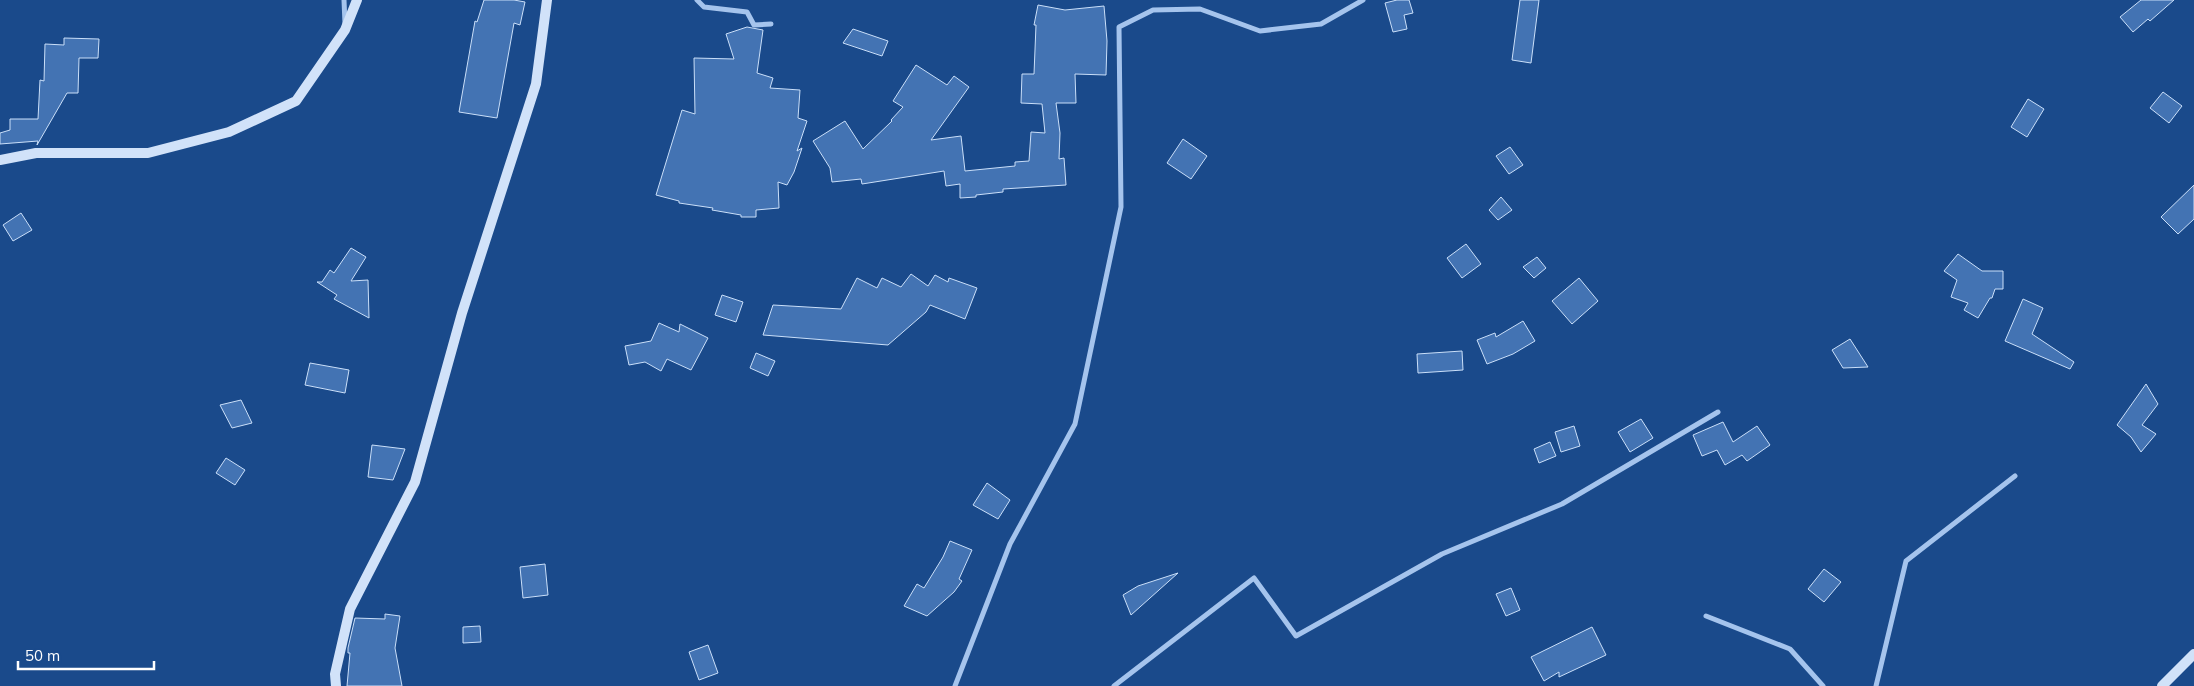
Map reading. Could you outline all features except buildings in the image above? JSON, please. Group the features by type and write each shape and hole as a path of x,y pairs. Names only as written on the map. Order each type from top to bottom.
{"street":[{"path":"344,0 345,30"},
{"path":"0,160 36,153 148,153 229,132 296,101 345,30 357,0"},
{"path":"336,686 335,674 350,609 415,482 462,313 536,84 547,0"},
{"path":"697,0 704,6 747,12 754,25 771,24"},
{"path":"955,686 1010,544 1075,424 1121,207 1119,27 1153,10 1200,9 1260,30 1321,24 1363,0"},
{"path":"1114,686 1254,578 1296,636 1442,554 1562,504 1718,412"},
{"path":"1876,686 1906,560 2015,476"},
{"path":"1706,616 1790,649 1823,686"},
{"path":"2162,686 2194,654"}]}
